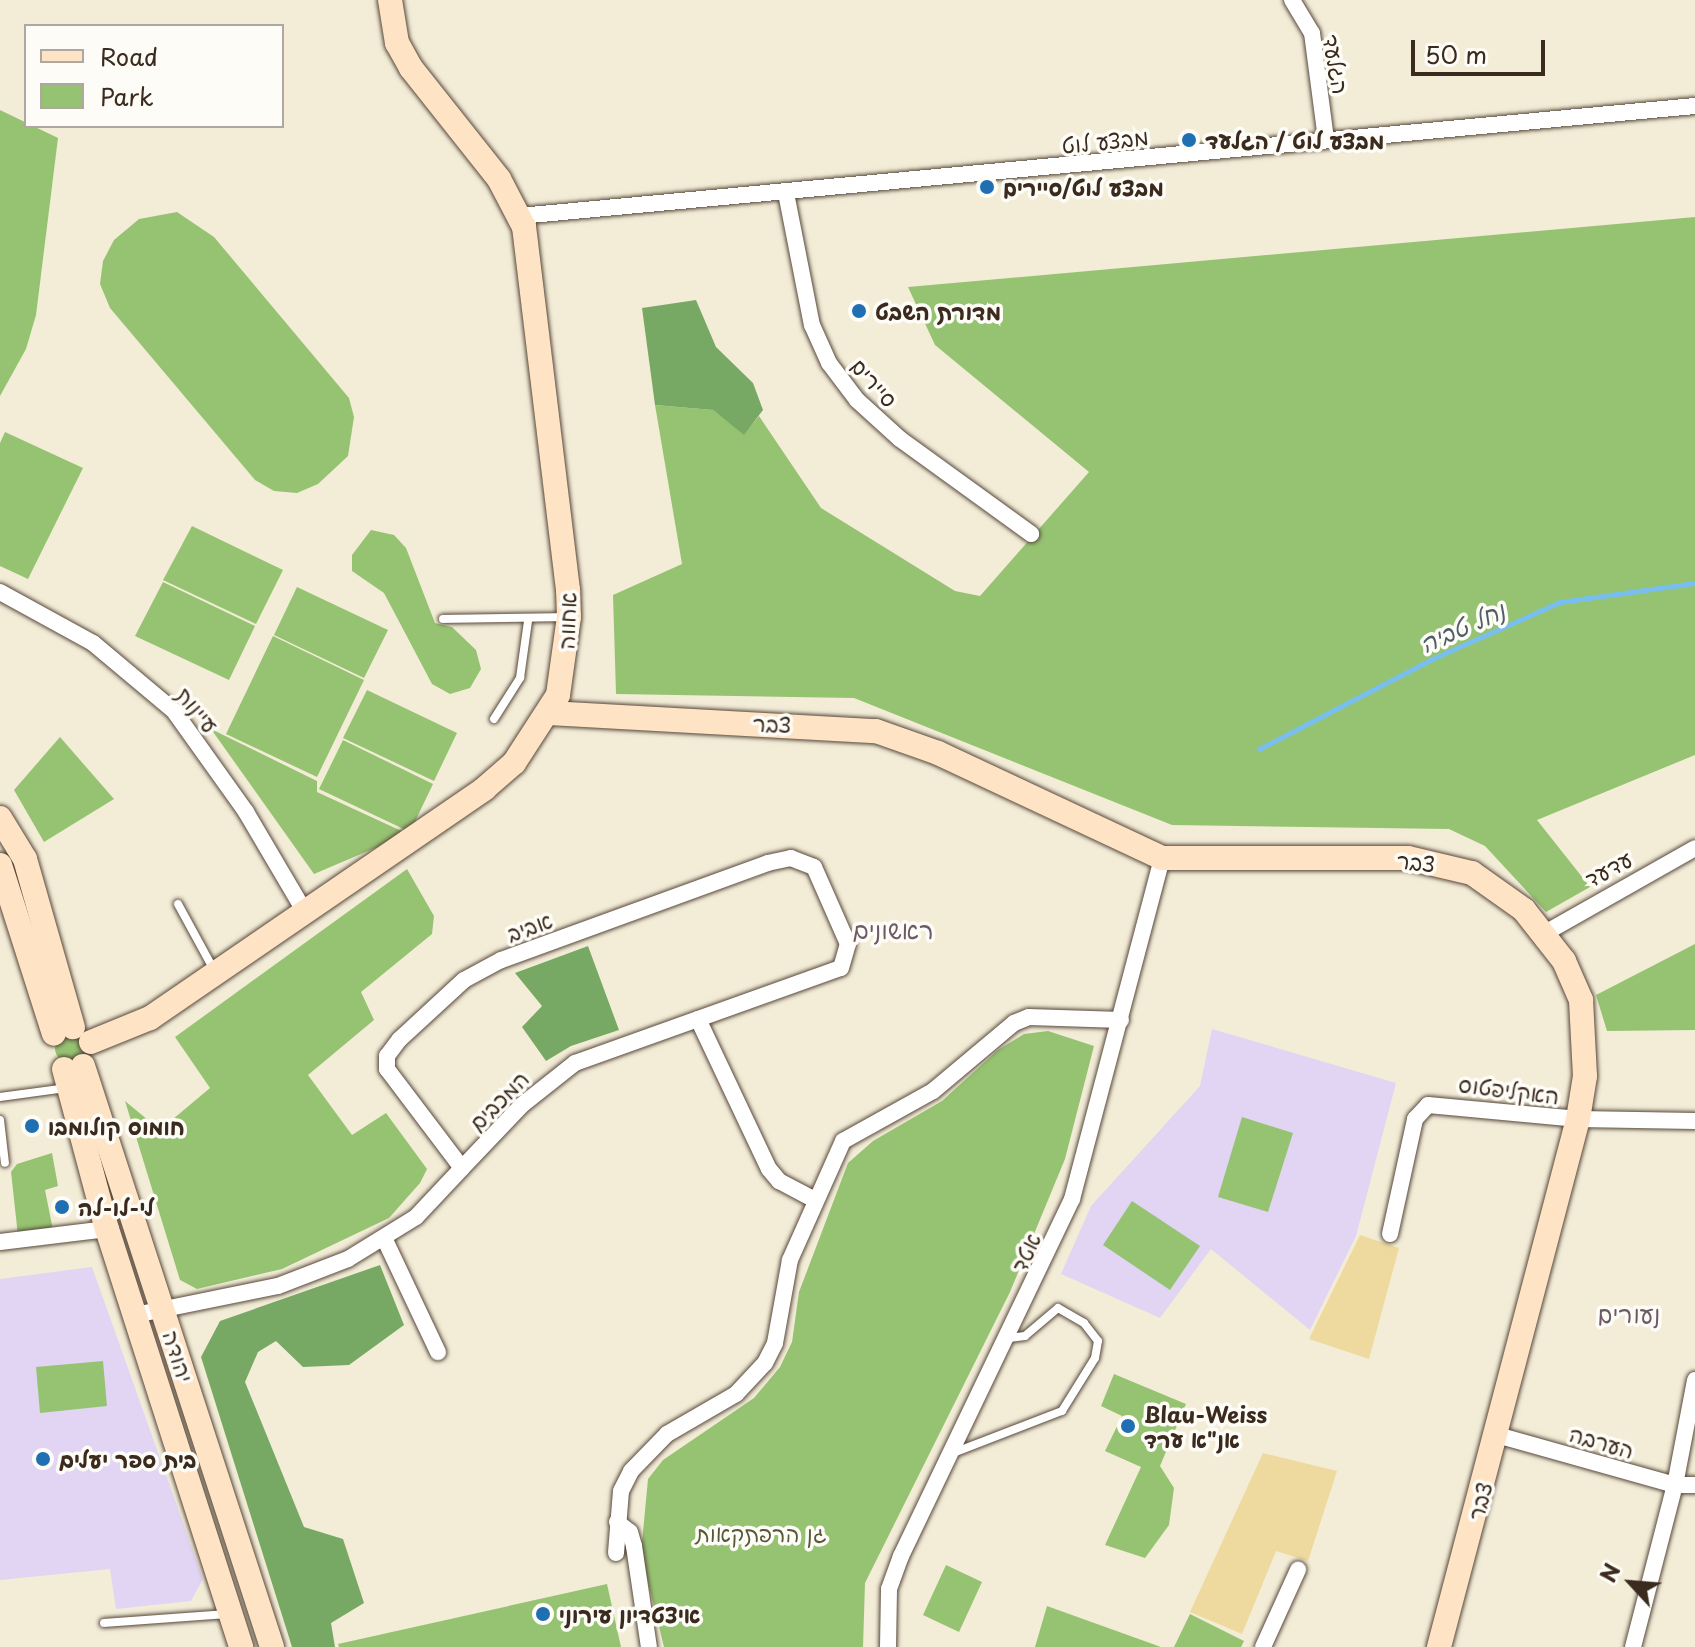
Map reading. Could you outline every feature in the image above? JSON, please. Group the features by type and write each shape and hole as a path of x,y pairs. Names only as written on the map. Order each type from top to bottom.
{"street":[{"name":"אחווה","path":"73,1035 150,1018 484,789 514,763 558,695 569,617 520,216 499,179 411,68 397,43 390,0"},
{"name":"הגלעד","path":"1292,0 1312,33 1326,140"},
{"name":"מבצע לוט","path":"520,216 1695,106"},
{"name":"סיירים","path":"786,193 808,310 829,363 857,400 900,439 1031,534"},
{"name":"עיינות","path":"0,592 93,643 174,711 246,812 305,912"},
{"name":"צבר","path":"549,713 876,731 938,753 1162,858 1376,857 1442,863 1499,888 1545,933 1581,1000 1586,1037 1578,1119 1439,1647"},
{"path":"0,818 25,859 73,1035 72,1074"},
{"name":"עדעד","path":"1545,933 1695,848"},
{"name":"אטד","path":"888,1647 889,1589 1072,1199 1162,858"},
{"name":"אביב","path":"462,1168 387,1069 387,1056 399,1040 464,980 501,960 768,863 804,861 814,867 830,895"},
{"path":"0,865 73,1035"},
{"name":"המכבים","path":"135,1315 278,1286 385,1240 462,1168 522,1105 575,1063 841,968 848,944 830,895"},
{"path":"616,1553 621,1491 647,1452 736,1394 765,1363 775,1343 790,1260 843,1141 933,1091 1014,1023 1029,1017 1121,1020"},
{"path":"698,1019 769,1169 779,1181 815,1200"},
{"path":"72,1074 49,1054 73,1035"},
{"name":"יהודה","path":"72,1074 107,1229 241,1647"},
{"name":"יהודה","path":"72,1074 164,1311 272,1647"},
{"name":"האקליפטוס","path":"1390,1234 1415,1119 1428,1105 1578,1119"},
{"path":"1578,1119 1695,1121"},
{"path":"0,1242 107,1229"},
{"path":"385,1240 438,1352"},
{"path":"1633,1647 1675,1485 1695,1380"},
{"name":"הערבה","path":"1497,1435 1675,1485 1695,1485"},
{"path":"617,1522 630,1532 634,1546 649,1647"},
{"path":"1263,1647 1298,1570"}],"lane":[{"path":"443,619 528,621 569,617"},
{"path":"494,719 520,678 528,621"},
{"path":"178,904 216,973"},
{"path":"0,1097 72,1074"},
{"path":"0,1120 5,1163"},
{"path":"952,1454 1062,1411 1095,1358 1098,1341 1084,1323 1058,1308 1025,1336 1009,1338"},
{"path":"104,1623 229,1613"}],"shaded area":[{"path":"1212,1029 1396,1083 1356,1236 1310,1330 1211,1249 1160,1318 1061,1274 1091,1206 1200,1086"},
{"path":"92,1267 203,1579 191,1601 116,1609 110,1569 0,1580 0,1279"}],"green space":[{"path":"0,110 24,122 24,128 37,128 58,138 36,315 26,349 0,396"},
{"path":"177,212 214,237 349,398 354,417 348,456 318,484 297,493 274,491 255,480 110,308 100,284 103,261 114,240 139,219"},
{"path":"1695,217 1695,755 1537,820 1590,887 1546,912 1485,846 1449,829 1172,825 854,698 616,694 613,595 682,564 655,405 713,410 744,434 759,416 821,508 955,591 980,596 1089,472 935,345 908,287"},
{"path":"696,300 716,347 753,383 763,410 744,435 713,410 655,405 642,308"},
{"path":"5,432 83,468 28,579 0,566 0,443"},
{"path":"192,526 283,570 256,624 163,580"},
{"path":"371,530 394,535 406,548 435,623 452,627 476,650 481,669 470,688 450,694 432,684 384,593 352,571 352,555"},
{"path":"163,582 255,626 229,680 135,636"},
{"path":"297,587 388,630 364,678 274,635"},
{"path":"273,636 364,680 317,777 226,734"},
{"path":"367,690 457,733 434,781 343,738"},
{"path":"211,729 317,781 317,792 408,834 314,874"},
{"path":"60,737 114,799 44,842 14,790"},
{"path":"343,740 433,784 410,832 319,789"},
{"path":"407,869 434,916 432,934 361,992 374,1020 308,1075 352,1135 386,1113 427,1169 420,1183 389,1218 282,1269 197,1289 180,1280 125,1101 160,1130 210,1088 175,1037"},
{"path":"1695,944 1695,1030 1607,1031 1596,995"},
{"path":"588,946 619,1030 571,1046 546,1061 522,1027 542,1006 515,973"},
{"name":"גן הרפתקאות","path":"1048,1031 1094,1046 1065,1159 1010,1292 865,1583 863,1647 664,1647 641,1553 648,1479 663,1460 754,1398 780,1367 792,1342 799,1292 848,1163 873,1141 942,1101 998,1050 1024,1034"},
{"path":"70,1033 81,1037 85,1048 81,1059 70,1063 59,1059 55,1048 59,1037"},
{"path":"1242,1117 1293,1133 1268,1212 1218,1197"},
{"path":"52,1153 58,1186 45,1190 53,1230 18,1236 11,1172 17,1164"},
{"path":"1132,1201 1200,1246 1170,1290 1103,1245"},
{"path":"380,1265 404,1325 349,1365 303,1367 276,1341 258,1352 245,1382 304,1527 343,1539 364,1603 331,1623 335,1647 292,1647 201,1357 220,1321"},
{"path":"103,1361 107,1406 40,1413 36,1367"},
{"path":"1114,1374 1186,1404 1160,1466 1174,1488 1169,1525 1145,1558 1105,1545 1141,1467 1105,1451 1122,1416 1101,1406"},
{"path":"946,1565 982,1582 959,1632 923,1615"},
{"name":"איצטדיון עירוני","path":"607,1584 621,1647 339,1647 338,1644"},
{"path":"1047,1606 1161,1647 1035,1647"},
{"path":"1190,1614 1244,1641 1241,1647 1174,1647"}],"sand":[{"path":"1360,1235 1399,1248 1369,1359 1309,1339"},
{"path":"1263,1453 1337,1471 1308,1561 1276,1551 1242,1634 1190,1612"}],"waterway":[{"name":"נחל טביה","path":"1259,749 1432,659 1560,602 1695,583"}],"place":[{"name":"מבצע לוט / הגלעד","path":"1189,140"},
{"name":"מבצע לוט/סיירים","path":"987,187"},
{"name":"מדורת השבט","path":"859,311"},
{"name":"חומוס קולומבו","path":"32,1126"},
{"name":"לי-לו-לה","path":"62,1207"},
{"name":"Blau-Weiss אנ\"א ערד","path":"1128,1426"},
{"name":"בית ספר יעלים","path":"43,1459"},
{"name":"איצטדיון עירוני","path":"543,1614"}],"district":[{"name":"ראשונים","path":"893,930"},
{"name":"נעורים","path":"1629,1314"}]}
